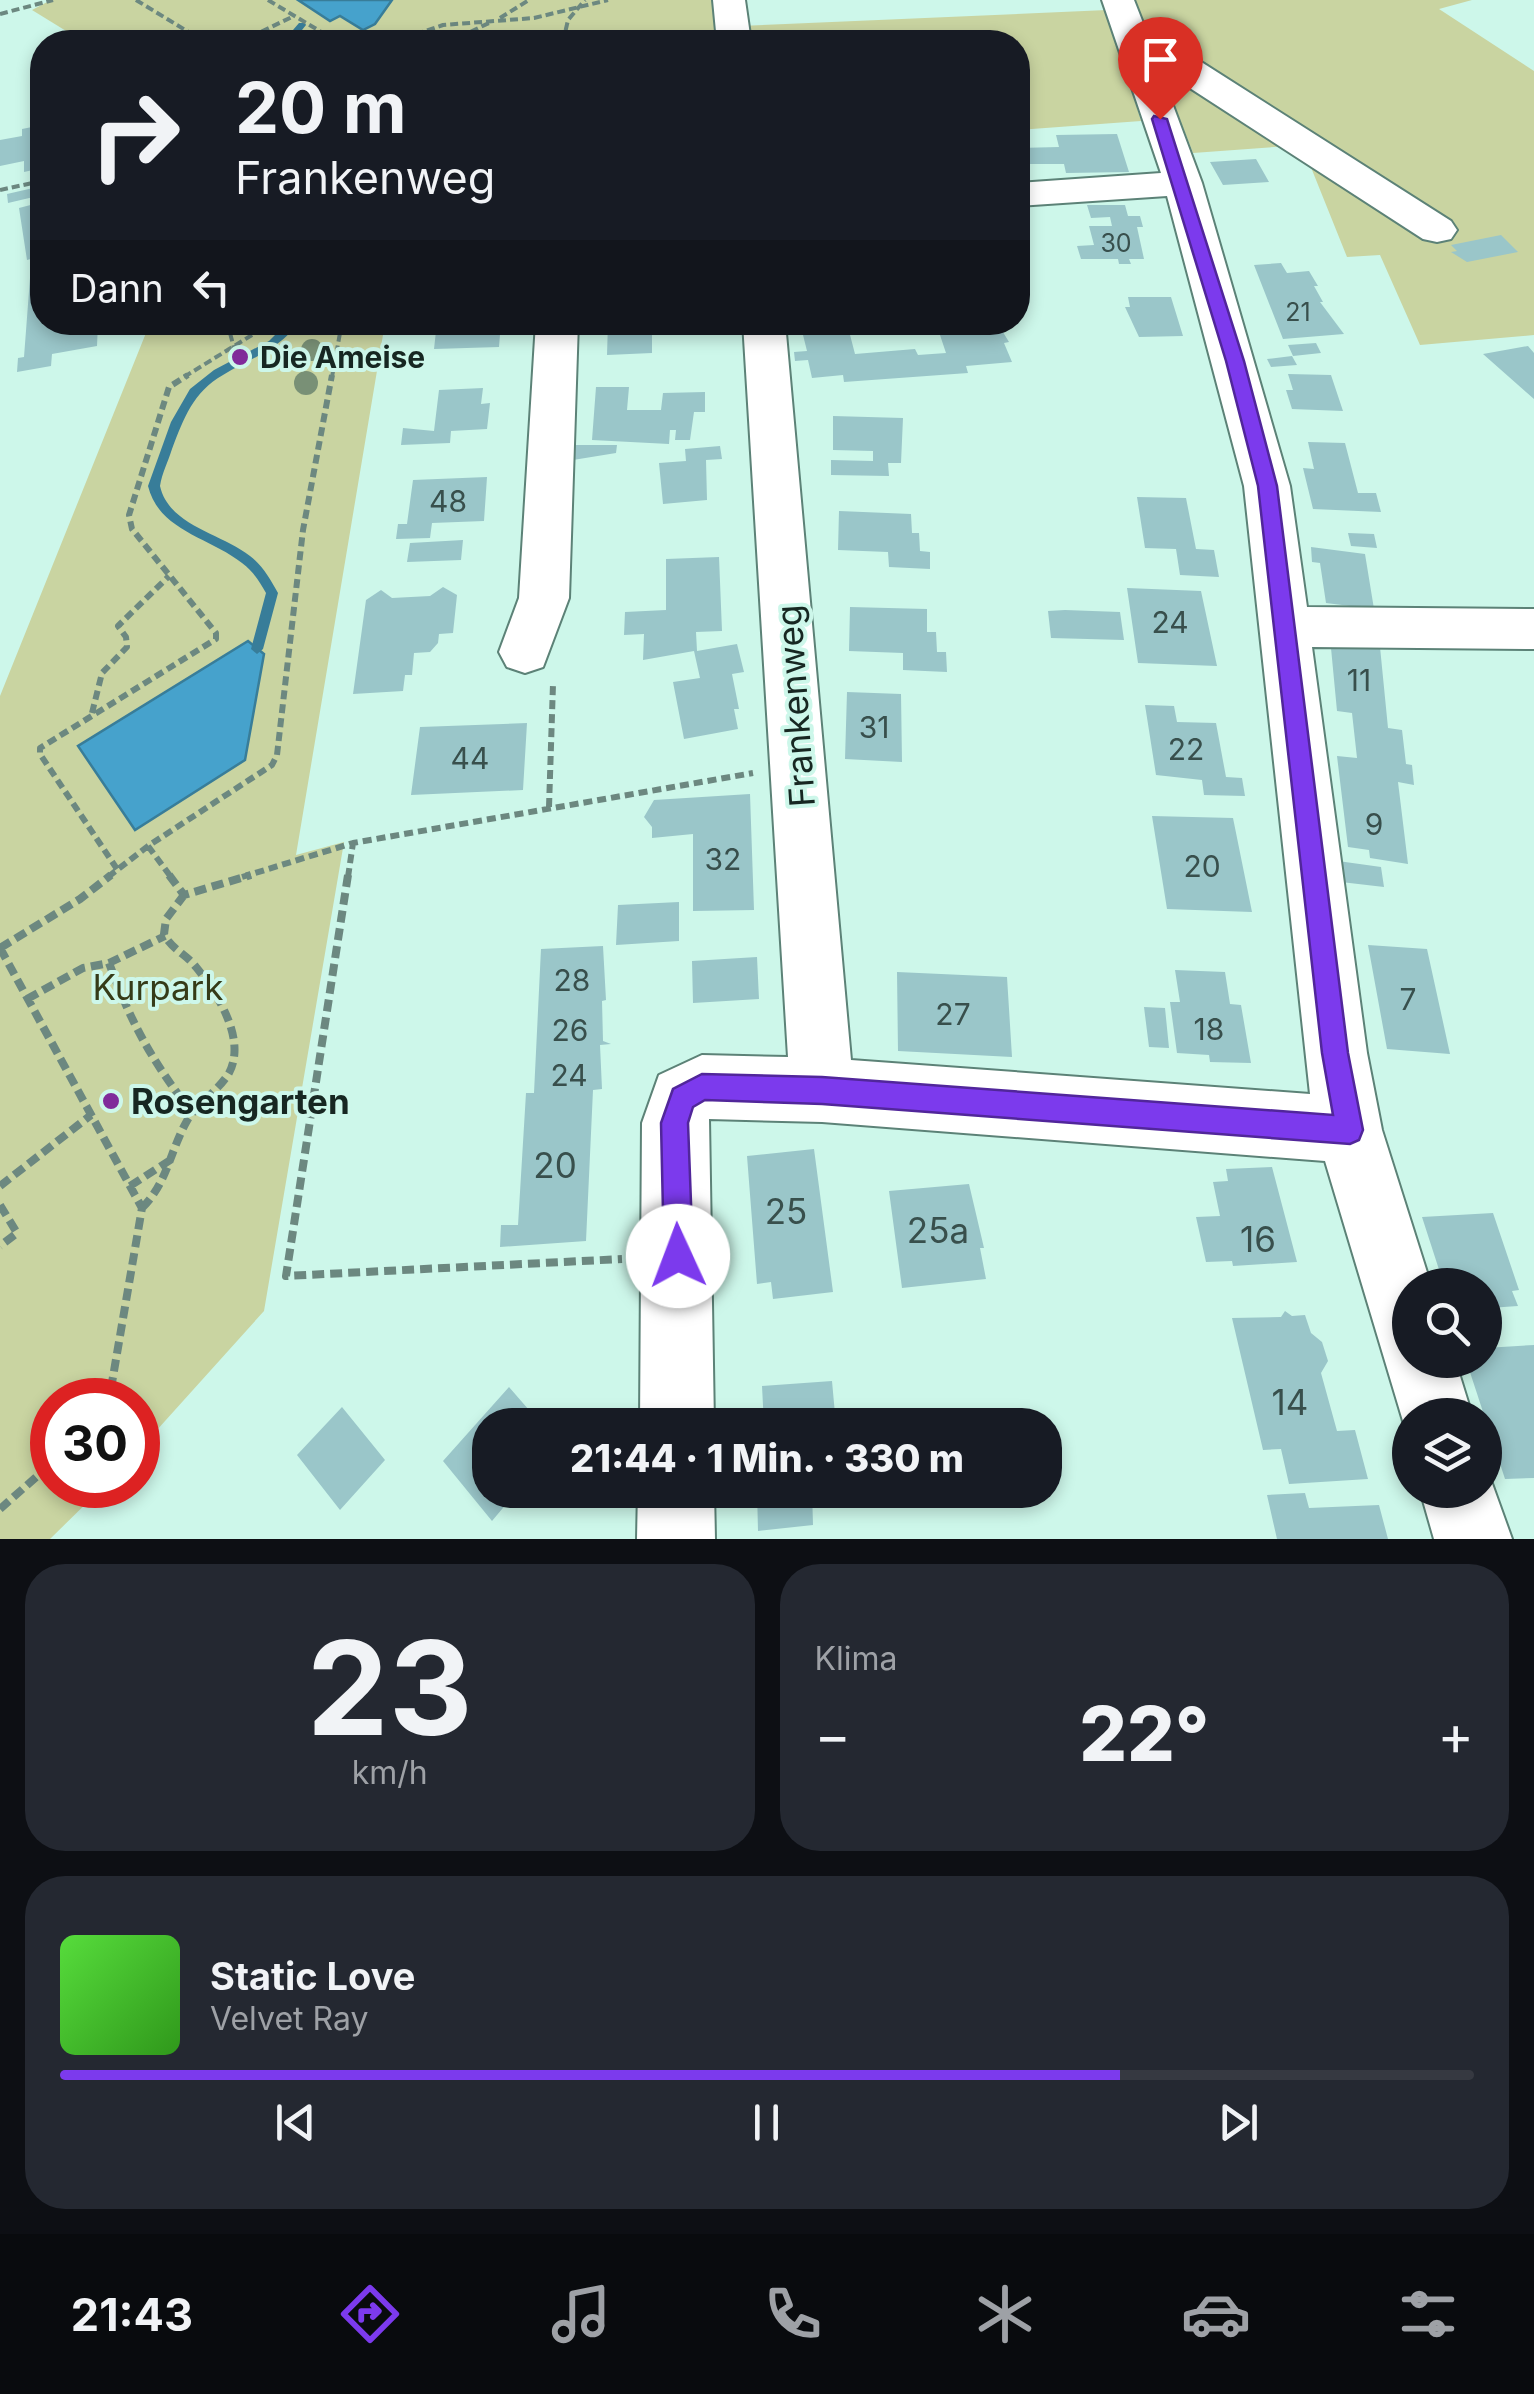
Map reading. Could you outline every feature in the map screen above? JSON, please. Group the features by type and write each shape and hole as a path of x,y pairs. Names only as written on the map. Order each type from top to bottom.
{"street":[{"path":"1118,0 1183,183 1263,466 1286,627 1335,1053 1350,1130 1392,1271"},
{"path":"736,30 739,2"},
{"path":"1136,54 1166,58 1198,74 1437,230"},
{"path":"1030,195 1183,183"},
{"path":"525,652 544,598 556,335"},
{"name":"Frankenweg","path":"765,335 822,1090"},
{"path":"1286,627 1534,630"},
{"path":"677,1408 675,1123 682,1098 702,1087 822,1090 1350,1130"},
{"path":"676,1508 676,1539"},
{"path":"1464,1508 1473,1539"}],"path":[{"path":"0,14 53,0"},
{"path":"136,0 185,30"},
{"path":"268,0 318,30"},
{"path":"473,30 529,0"},
{"path":"564,30 586,0"},
{"path":"425,30 534,18 608,0"},
{"path":"265,30 295,16"},
{"path":"0,190 30,184"},
{"path":"230,335 234,348"},
{"path":"117,869 40,754 44,743 216,640 216,633 132,529 129,515 169,386 254,335"},
{"path":"114,1378 142,1208 0,948 80,899 148,846 272,765 277,755 304,530 340,335"},
{"path":"92,714 102,674 127,647 126,637 118,626 169,576"},
{"path":"525,652 553,683 549,808"},
{"path":"142,1208 160,1192 192,1113 228,1074 235,1044 220,1008 195,966 175,951 165,936 163,923 184,895 353,843 800,766"},
{"path":"353,843 286,1276 678,1256"},
{"path":"148,846 184,895"},
{"path":"27,999 83,968 109,963 165,936"},
{"path":"109,963 129,1017 150,1058 192,1113"},
{"path":"0,1186 92,1115"},
{"path":"130,1186 175,1157"},
{"path":"0,1206 17,1233 0,1246"},
{"path":"0,1509 30,1482"}],"green space":[{"path":"51,0 298,0 330,20 340,16 375,23 392,0 713,0 714,30 64,30 32,10"},
{"path":"1133,0 1472,0 1439,9 1534,71 1534,335 1420,345 1380,255 1347,257 1302,145 1193,153"},
{"path":"1107,10 1141,121 1030,129 1030,30 740,30 740,26"},
{"name":"Kurpark","path":"145,335 383,335 296,855 344,842 264,1311 160,1427 160,1378 30,1378 30,1508 82,1508 50,1539 0,1539 0,696"}],"water":[{"path":"298,0 392,0 375,24 363,30 340,16 330,21"},
{"path":"248,641 264,654 245,760 135,830 78,746"}],"building":[{"path":"30,127 30,171 24,172 24,161 0,166 0,140 22,136 22,129"},
{"path":"1117,134 1129,172 1066,173 1064,164 1030,164 1030,148 1059,147 1056,135"},
{"path":"1256,159 1269,182 1223,185 1210,162"},
{"path":"30,189 30,198 8,203 7,194"},
{"path":"30,205 27,260 19,208"},
{"path":"1087,205 1125,205 1128,216 1140,216 1143,227 1137,227 1144,259 1119,264 1118,259 1081,259 1077,246 1094,245 1089,226 1112,226 1110,217 1091,218"},
{"path":"1501,235 1518,252 1467,262 1451,252 1457,251 1451,245"},
{"path":"1281,263 1287,273 1309,271 1318,286 1314,286 1320,302 1344,334 1283,339 1254,265"},
{"path":"30,278 30,335 97,335 97,346 52,354 51,366 17,372 18,358 24,357"},
{"path":"1128,297 1171,297 1183,336 1139,337 1125,307 1130,307"},
{"path":"436,335 500,335 499,347 434,349"},
{"path":"608,335 652,335 652,353 607,355"},
{"path":"803,335 850,335 855,354 915,349 918,355 946,353 940,335 1005,335 1012,362 966,366 968,373 844,382 843,375 812,378 808,360 795,361 794,352 807,351"},
{"path":"1316,343 1321,353 1293,356 1288,345"},
{"path":"1528,346 1534,353 1534,399 1483,354"},
{"path":"1292,356 1297,365 1271,367 1267,359"},
{"path":"1288,374 1331,375 1343,411 1292,409 1286,390 1293,390"},
{"path":"596,387 629,387 627,410 661,410 663,393 705,392 705,412 694,412 690,440 675,440 676,430 670,430 669,444 592,440"},
{"path":"483,388 481,404 490,403 487,429 451,431 450,443 401,445 403,428 434,431 439,390"},
{"path":"833,416 903,418 901,463 888,463 889,476 831,475 831,460 873,461 873,451 833,450"},
{"path":"1308,442 1345,443 1358,493 1376,493 1381,512 1313,509 1303,468 1314,469"},
{"path":"575,445 617,445 616,453 573,460"},
{"path":"720,446 722,459 706,460 707,500 663,504 659,463 686,461 685,449"},
{"path":"487,477 484,521 432,523 430,538 396,539 398,524 407,524 413,480"},
{"path":"1137,497 1186,498 1196,549 1214,550 1219,577 1180,575 1176,549 1145,548"},
{"path":"839,511 911,514 912,533 919,533 920,551 930,552 930,569 889,567 888,552 838,550"},
{"path":"1348,533 1374,534 1377,548 1351,546"},
{"path":"463,540 461,560 407,562 410,543"},
{"path":"1311,547 1365,554 1374,609 1326,603 1320,563 1312,562"},
{"path":"719,557 722,631 696,632 697,651 737,644 744,672 732,674 739,709 734,709 738,729 684,739 673,682 700,678 694,651 643,660 644,634 624,635 625,612 666,610 666,559"},
{"path":"443,587 457,595 453,633 439,634 438,643 430,652 414,653 412,675 405,675 403,691 353,694 366,600 381,590 392,598 430,596"},
{"path":"1127,588 1201,591 1217,666 1138,663"},
{"path":"850,607 927,609 927,632 936,632 937,652 946,652 947,672 903,670 903,653 849,651"},
{"path":"1048,611 1120,612 1124,640 1051,638"},
{"path":"1344,643 1380,647 1388,728 1402,730 1406,764 1412,765 1414,785 1398,782 1408,864 1370,858 1369,850 1348,847 1337,756 1357,758 1352,713 1337,711 1331,648 1345,649"},
{"path":"847,692 901,694 902,762 845,759"},
{"path":"1145,705 1174,706 1177,722 1216,723 1226,777 1242,778 1245,796 1204,795 1202,780 1156,775"},
{"path":"527,723 523,790 411,795 420,727"},
{"path":"750,794 754,910 693,911 693,834 652,838 652,827 644,817 654,800"},
{"path":"1152,816 1233,818 1252,912 1167,909"},
{"path":"1338,861 1381,867 1384,887 1341,882"},
{"path":"679,902 679,941 616,945 618,905"},
{"path":"1368,945 1427,949 1450,1054 1387,1049"},
{"path":"603,946 603,1041 611,1044 600,1045 602,1089 593,1090 586,1241 500,1247 501,1225 518,1225 526,1093 534,1093 541,949"},
{"path":"757,957 759,999 693,1003 692,961"},
{"path":"1175,970 1225,972 1230,1004 1241,1005 1251,1063 1210,1062 1209,1055 1177,1053 1170,1002 1180,1002"},
{"path":"897,972 1007,977 1012,1057 898,1051"},
{"path":"1144,1007 1165,1008 1169,1048 1149,1047"},
{"path":"814,1149 833,1292 773,1299 771,1282 757,1284 747,1156"},
{"path":"1272,1167 1297,1262 1233,1266 1232,1261 1206,1262 1196,1217 1220,1216 1213,1182 1228,1181 1226,1169"},
{"path":"969,1184 984,1248 980,1248 986,1279 902,1288 889,1191"},
{"path":"1493,1213 1519,1290 1512,1291 1518,1306 1502,1307 1502,1268 1438,1268 1422,1217"},
{"path":"1285,1311 1292,1316 1305,1315 1311,1333 1322,1342 1328,1361 1321,1373 1337,1431 1355,1430 1368,1479 1289,1484 1281,1449 1263,1450 1232,1318 1281,1317"},
{"path":"1534,1345 1534,1478 1505,1479 1502,1398 1478,1398 1472,1378 1502,1378 1502,1347"},
{"path":"832,1381 834,1408 763,1408 762,1386"},
{"path":"509,1387 527,1408 490,1408"},
{"path":"342,1407 385,1460 340,1510 297,1455"},
{"path":"472,1428 472,1497 443,1461"},
{"path":"1305,1493 1309,1508 1379,1505 1388,1539 1277,1539 1267,1495"},
{"path":"481,1508 503,1508 492,1521"},
{"path":"757,1508 813,1508 813,1525 758,1531"}],"waterway":[{"path":"297,30 302,25"},
{"path":"257,649 272,593 262,574 229,548 175,519 162,506 154,486 177,422 194,392 218,373 260,352 283,335"}],"place":[{"name":"Die Ameise","path":"240,357"},
{"name":"Rosengarten","path":"111,1101"}],"route":[{"path":"678,1256 675,1123 682,1098 702,1087 822,1090 1350,1130 1335,1053 1267,486 1235,361 1183,183 1160,119"}]}
